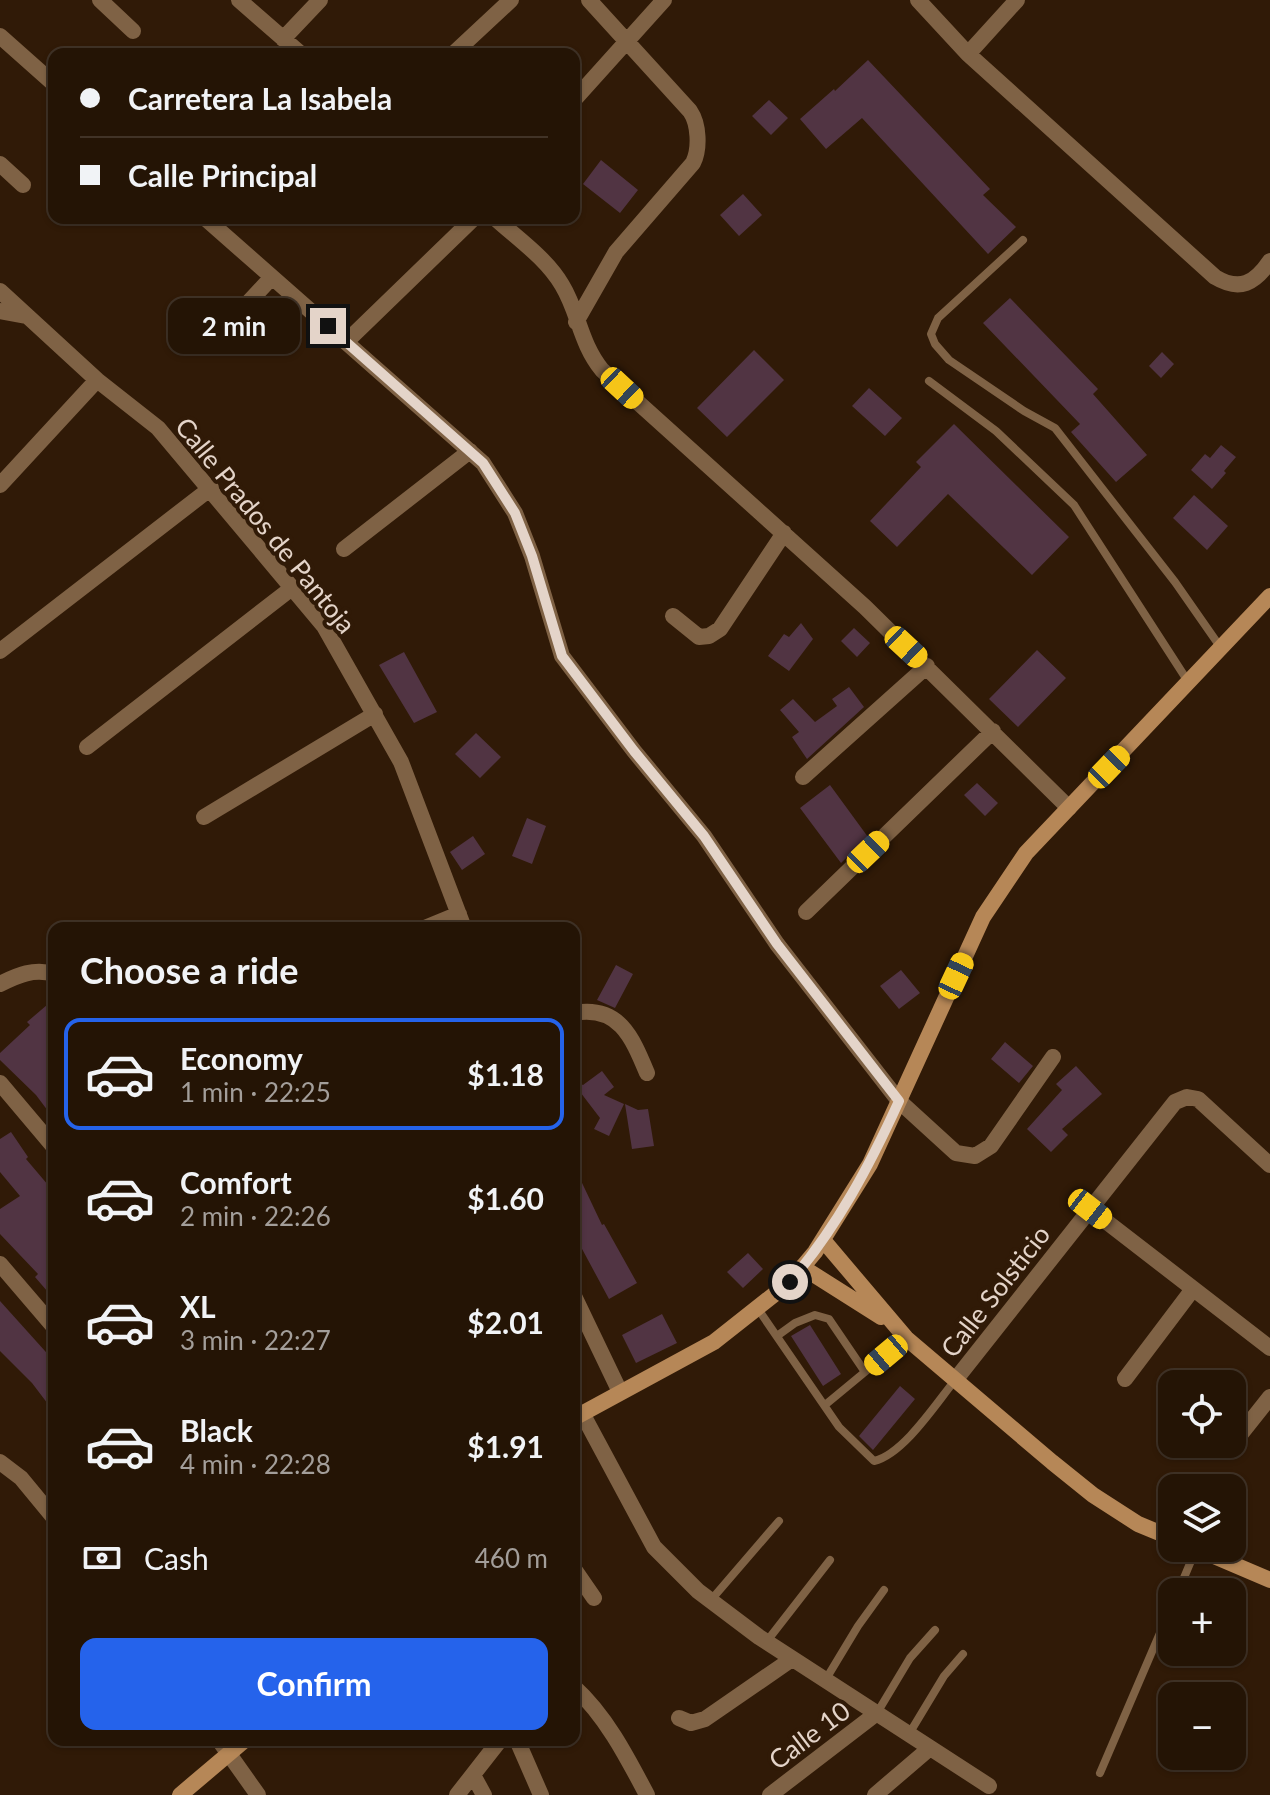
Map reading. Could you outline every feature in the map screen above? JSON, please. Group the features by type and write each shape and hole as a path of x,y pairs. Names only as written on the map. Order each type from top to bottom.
{"main road":[{"path":"580,1415 714,1342 790,1282 823,1240 870,1164 983,917 1026,853 1270,596"},
{"path":"823,1240 901,1332"},
{"path":"802,1267 901,1332 1093,1495 1138,1524 1158,1532"},
{"path":"1228,1562 1270,1580"},
{"path":"180,1795 238,1746"}],"street":[{"path":"100,0 133,31"},
{"path":"239,0 294,48"},
{"path":"283,39 320,0"},
{"path":"459,48 511,0"},
{"path":"576,322 616,252 693,163 697,154 694,116 589,0"},
{"path":"580,93 664,0"},
{"path":"918,0 968,54 1215,277 1226,284 1239,285 1252,280 1270,261"},
{"path":"968,54 1017,0"},
{"path":"0,36 48,79"},
{"path":"0,164 23,185"},
{"path":"212,224 483,463 515,513 532,556 562,656 704,836 777,944 899,1101 956,1153 975,1156 991,1146 1053,1057"},
{"path":"346,342 468,224"},
{"path":"502,224 551,267 564,288 589,354 602,370 927,666 1069,808"},
{"path":"207,347 272,277"},
{"name":"Calle Prados de Pantoja","path":"0,291 97,380 158,428 324,626 401,762 462,921"},
{"path":"0,311 28,317"},
{"path":"1,481 97,380"},
{"path":"344,549 470,451"},
{"path":"0,651 211,488"},
{"path":"673,616 699,637 709,636 720,629 784,533"},
{"path":"87,747 292,588"},
{"path":"803,777 927,666"},
{"path":"204,817 375,714"},
{"path":"806,912 993,731"},
{"path":"0,984 39,970 48,972"},
{"path":"580,1012 593,1010 619,1022 636,1046 647,1073"},
{"path":"0,1083 48,1140"},
{"name":"Calle Solsticio","path":"956,1379 1175,1102 1187,1097 1198,1099 1270,1165"},
{"path":"1090,1209 1270,1348"},
{"path":"0,1264 48,1320"},
{"path":"1125,1379 1193,1289"},
{"path":"580,1309 620,1392"},
{"path":"1246,1427 1270,1397"},
{"path":"580,1419 654,1547 711,1601 766,1642 986,1784 970,1795"},
{"path":"0,1462 21,1478 48,1511"},
{"path":"580,1578 594,1598"},
{"path":"679,1718 691,1723 705,1719 792,1659"},
{"path":"580,1692 608,1727 647,1795"},
{"name":"Calle 10","path":"770,1795 877,1713"},
{"path":"223,1746 258,1795"},
{"path":"457,1795 495,1746"},
{"path":"520,1746 541,1795"},
{"path":"875,1795 930,1748"},
{"path":"473,1775 484,1795"}],"lane":[{"path":"1023,240 938,318 931,334 935,344 949,360 1055,428 1175,582 1222,649"},
{"path":"929,381 996,431 1074,505 1190,683"},
{"path":"758,1309 839,1427 874,1461 887,1456 915,1430 956,1379"},
{"path":"777,1336 795,1323 815,1315 829,1319 865,1372"},
{"path":"825,1405 865,1372 901,1332"},
{"path":"711,1601 779,1521"},
{"path":"766,1642 830,1560"},
{"path":"825,1680 884,1590"},
{"path":"877,1713 910,1658 935,1630"},
{"path":"1100,1773 1158,1638"},
{"path":"909,1734 944,1676 963,1654"}],"building":[{"path":"868,60 990,189 983,195 1016,227 988,254 862,118 826,149 800,119"},
{"path":"769,100 788,118 771,135 752,116"},
{"path":"601,160 638,190 620,213 583,184"},
{"path":"743,194 762,215 739,236 720,215"},
{"path":"1010,298 1098,389 1093,394 1147,455 1116,482 1071,432 1080,424 983,323"},
{"path":"754,350 784,380 727,437 697,408"},
{"path":"1162,352 1174,364 1161,378 1149,366"},
{"path":"869,388 902,418 885,436 852,406"},
{"path":"954,424 1069,537 1032,575 948,494 897,547 870,521 921,467 916,462"},
{"path":"1221,445 1236,457 1212,489 1191,470 1205,454 1210,458"},
{"path":"1194,495 1228,526 1207,550 1173,518"},
{"path":"801,623 813,639 789,671 768,656 784,634 789,637"},
{"path":"854,628 870,643 857,657 841,641"},
{"path":"1037,650 1066,678 1018,727 989,699"},
{"path":"404,652 437,712 414,723 379,665"},
{"path":"849,687 864,707 807,759 792,737 799,732 780,710 793,699 815,722 837,706 832,699"},
{"path":"476,733 501,757 480,778 455,754"},
{"path":"977,783 998,803 985,816 964,795"},
{"path":"830,785 868,837 841,863 800,808"},
{"path":"527,818 546,826 532,864 512,856"},
{"path":"473,836 485,854 462,870 450,852"},
{"path":"616,965 633,974 615,1008 597,1000"},
{"path":"901,970 920,993 899,1009 880,986"},
{"path":"48,1004 48,1111 0,1060 0,1053 30,1025 27,1022"},
{"path":"1005,1042 1033,1066 1019,1083 991,1059"},
{"path":"1076,1066 1102,1094 1062,1129 1068,1135 1051,1152 1027,1129 1062,1090 1056,1084"},
{"path":"602,1071 614,1087 604,1095 624,1104 609,1136 594,1129 600,1118 580,1092 580,1084 583,1085"},
{"path":"625,1104 638,1110 648,1109 654,1146 632,1149"},
{"path":"11,1132 28,1157 26,1159 48,1185 48,1292 35,1277 38,1274 0,1234 0,1209 20,1196 0,1172 0,1139"},
{"path":"580,1179 602,1225 637,1283 609,1299 580,1245"},
{"path":"748,1253 763,1269 743,1288 727,1272"},
{"path":"0,1301 48,1354 48,1404 32,1383 0,1351"},
{"path":"662,1314 677,1343 636,1363 622,1335"},
{"path":"810,1325 841,1374 823,1386 791,1336"},
{"path":"900,1386 915,1399 873,1450 859,1436"}],"route":[{"path":"328,326 483,463 515,513 532,556 562,656 704,836 777,944 899,1101 870,1164 842,1213 790,1282"}]}
